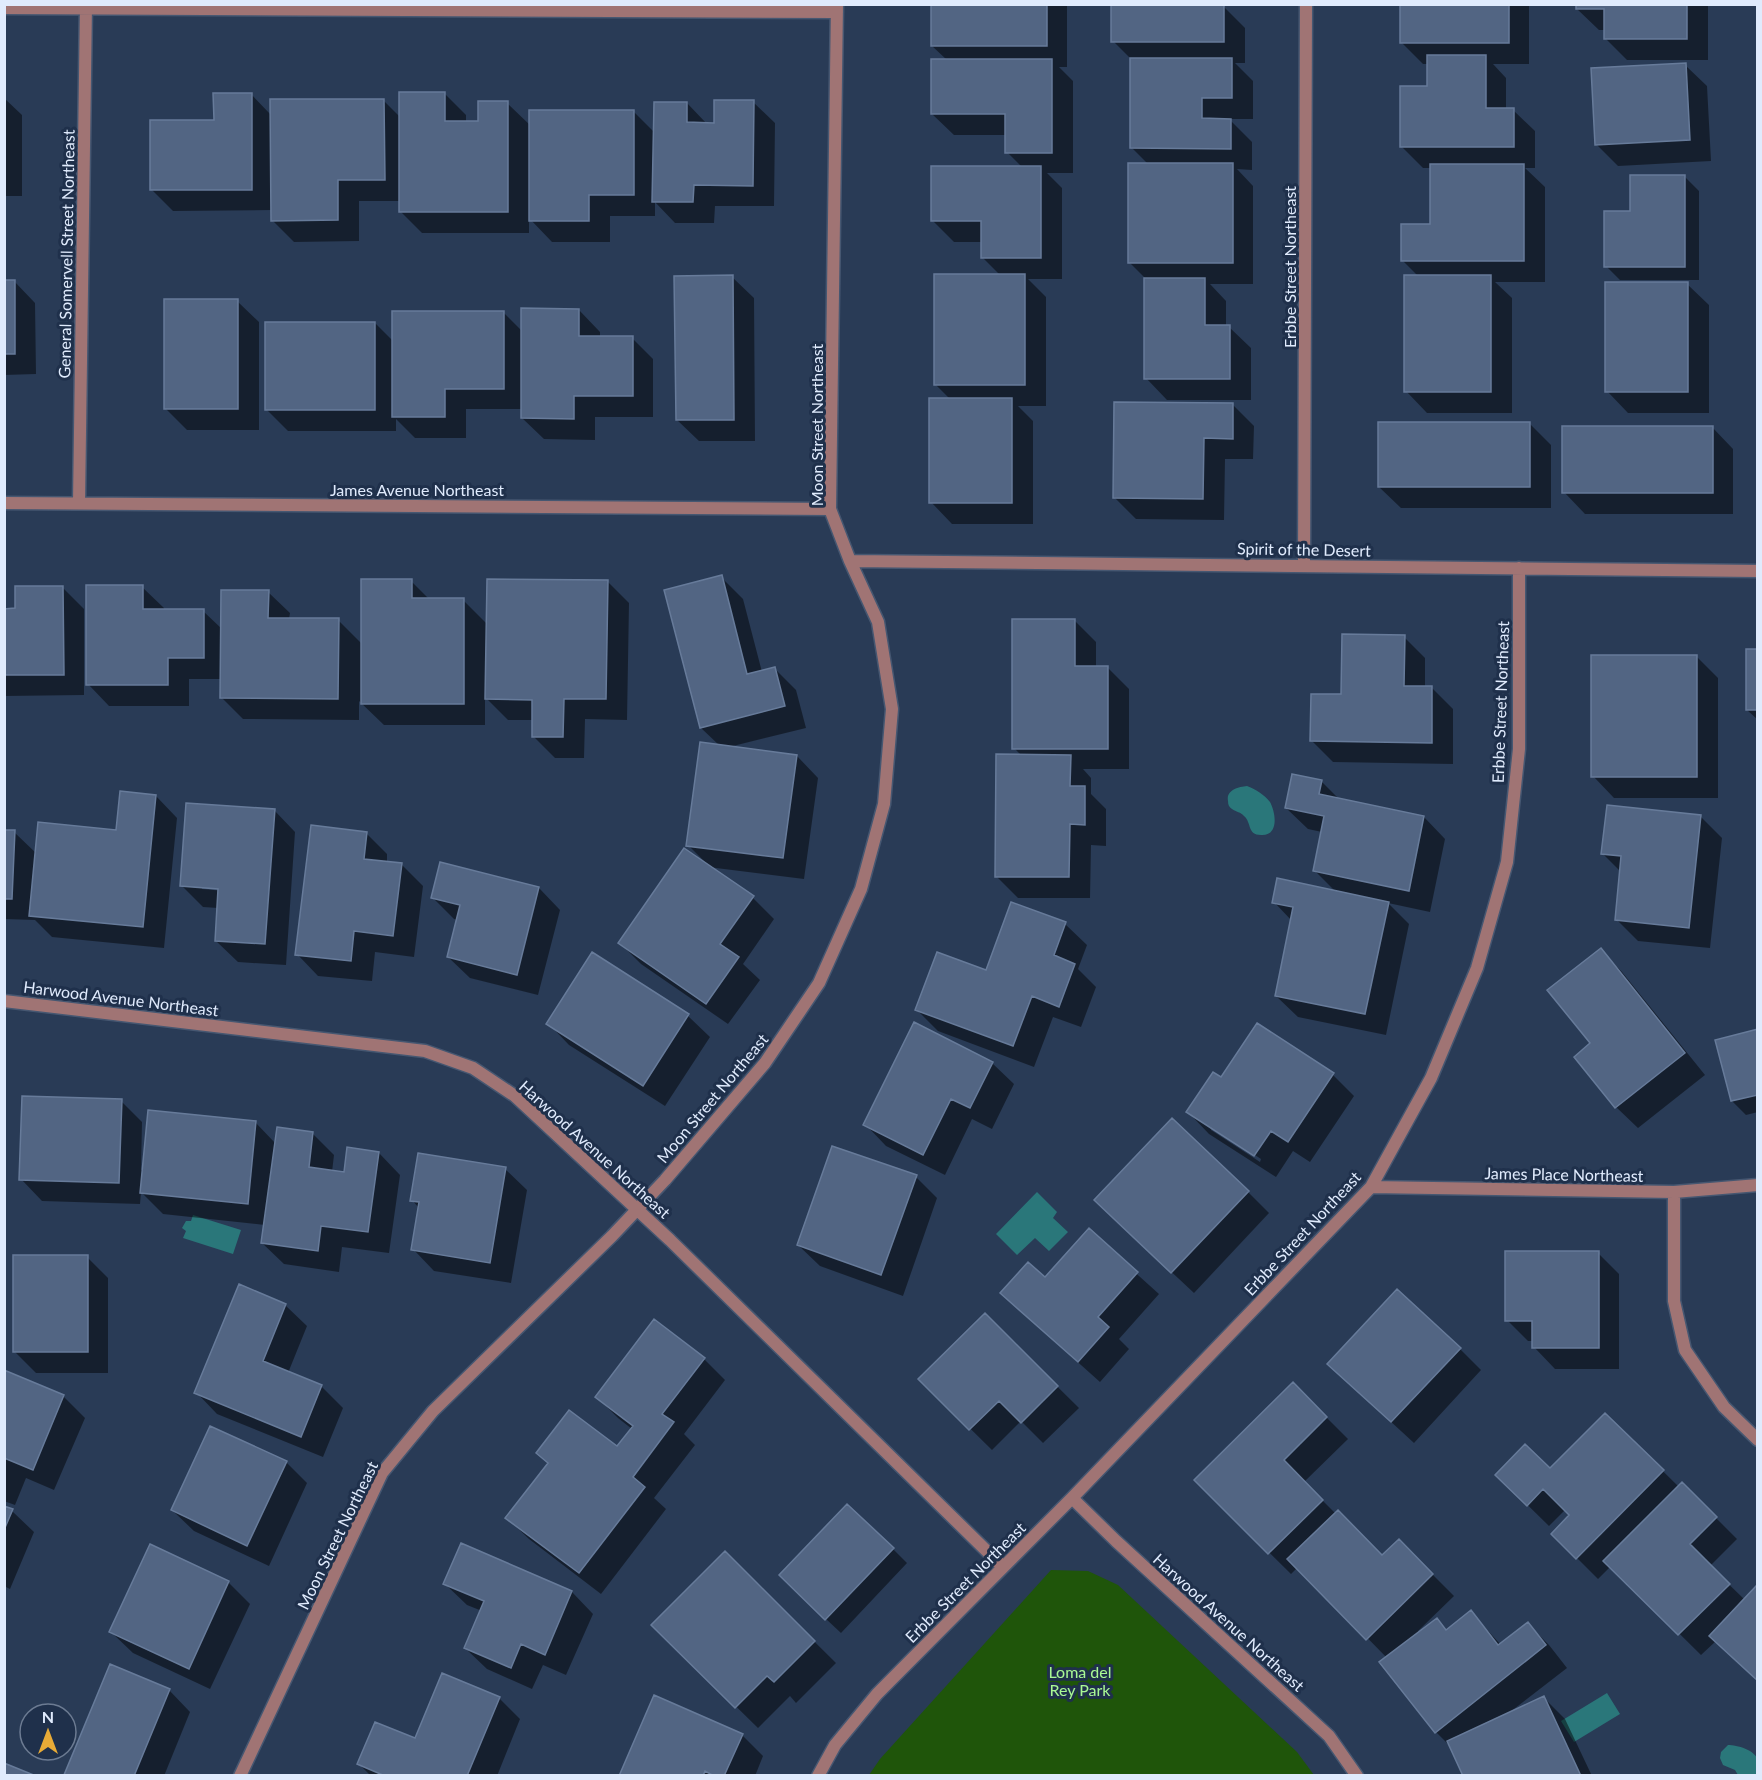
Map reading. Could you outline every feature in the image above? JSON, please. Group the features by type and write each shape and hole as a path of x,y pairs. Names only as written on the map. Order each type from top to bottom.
{"street":[{"name":"Erbbe Street Northeast","path":"1304,565 1306,4"},
{"path":"4,8 86,6 837,8"},
{"name":"General Somervell Street Northeast","path":"79,503 86,6"},
{"name":"Moon Street Northeast","path":"240,1776 382,1473 433,1411 612,1236 665,1180 765,1063 819,983 861,889 884,804 891,709 878,622 850,561 830,509 837,8"},
{"name":"James Avenue Northeast","path":"4,503 830,509"},
{"name":"Spirit of the Desert","path":"850,561 1758,571"},
{"name":"Erbbe Street Northeast","path":"818,1776 834,1745 877,1694 1072,1498 1371,1187 1431,1078 1477,968 1507,862 1519,748 1519,568"},
{"name":"Harwood Avenue Northeast","path":"4,1001 425,1051 473,1068 515,1096 637,1209 1003,1567"},
{"name":"James Place Northeast","path":"1371,1187 1674,1192 1758,1185"},
{"path":"1674,1192 1674,1301 1685,1350 1724,1407 1758,1440"},
{"name":"Harwood Avenue Northeast","path":"1072,1498 1329,1736 1357,1776"}],"green space":[{"name":"Loma del Rey Park","path":"1051,1570 1088,1571 1118,1585 1297,1752 1314,1775 869,1775 880,1759"}],"shaded area":[{"path":"1247,786 1270,802 1275,818 1271,832 1267,834 1254,833 1244,816 1229,806 1229,794 1237,788"},
{"path":"1037,1192 1057,1212 1053,1218 1068,1232 1049,1251 1035,1238 1017,1255 996,1234"},
{"path":"193,1215 241,1230 233,1254 183,1238 186,1231 182,1228 186,1221 191,1221"},
{"path":"1607,1693 1620,1714 1574,1742 1561,1721"},
{"path":"1728,1745 1741,1747 1756,1756 1757,1775 1738,1775 1735,1770 1723,1765 1720,1758 1721,1752"}],"building":[{"path":"931,4 1047,4 1047,46 931,46"},
{"path":"1111,4 1224,5 1224,42 1111,42"},
{"path":"1400,4 1509,4 1509,43 1400,43"},
{"path":"1576,4 1687,4 1687,39 1604,39 1604,9 1576,9"},
{"path":"1427,55 1486,55 1486,108 1514,108 1514,147 1400,147 1400,86 1427,86"},
{"path":"1130,58 1232,58 1232,98 1202,98 1202,118 1231,119 1231,149 1130,148"},
{"path":"931,59 1052,59 1052,153 1005,153 1005,114 931,114"},
{"path":"1686,63 1690,140 1595,145 1591,68"},
{"path":"399,92 445,92 445,121 478,121 478,101 508,101 508,212 399,212"},
{"path":"213,93 252,93 252,190 150,190 150,120 214,120"},
{"path":"270,99 384,99 385,180 338,180 338,220 271,221"},
{"path":"714,100 754,100 753,186 694,185 693,202 652,202 654,102 687,102 687,122 714,123"},
{"path":"529,110 634,110 634,195 589,195 589,221 529,221"},
{"path":"1128,163 1233,163 1233,263 1128,263"},
{"path":"1430,164 1524,164 1524,261 1401,261 1401,224 1430,224"},
{"path":"931,166 1041,166 1041,258 981,258 981,221 931,221"},
{"path":"1630,175 1685,175 1685,267 1604,267 1604,211 1630,211"},
{"path":"934,274 1025,274 1025,385 934,385"},
{"path":"733,275 734,420 676,420 674,276"},
{"path":"1404,275 1491,275 1491,392 1404,392"},
{"path":"1144,278 1205,278 1205,325 1230,325 1230,379 1144,379"},
{"path":"4,280 15,280 15,354 4,354"},
{"path":"1605,282 1688,282 1688,392 1605,392"},
{"path":"164,299 238,299 238,409 164,409"},
{"path":"521,308 579,309 579,336 633,336 633,396 574,396 574,419 521,418"},
{"path":"392,311 504,311 504,389 445,389 445,417 392,417"},
{"path":"265,322 375,322 375,410 265,410"},
{"path":"929,398 1012,398 1012,503 929,503"},
{"path":"1114,402 1233,403 1233,439 1204,438 1203,499 1113,498"},
{"path":"1378,422 1530,422 1530,487 1378,487"},
{"path":"1562,426 1713,426 1713,493 1562,493"},
{"path":"722,575 747,674 775,667 785,706 700,728 664,590"},
{"path":"361,579 412,579 412,598 464,598 464,704 361,704"},
{"path":"487,579 608,580 606,699 564,699 563,737 532,737 532,700 485,699"},
{"path":"86,585 143,585 143,609 204,609 204,658 168,658 168,685 86,685"},
{"path":"15,586 63,586 64,675 4,675 4,609 15,608"},
{"path":"221,590 269,590 268,618 339,618 338,699 220,698"},
{"path":"1012,619 1075,619 1075,666 1108,666 1108,749 1012,749"},
{"path":"1342,634 1405,635 1404,686 1432,686 1432,743 1310,741 1311,694 1341,694"},
{"path":"1746,649 1758,649 1758,710 1746,710"},
{"path":"1591,655 1697,655 1697,777 1591,777"},
{"path":"700,742 797,755 783,858 686,846"},
{"path":"996,754 1071,755 1070,786 1085,786 1085,825 1070,824 1069,877 995,877"},
{"path":"1292,774 1322,780 1319,794 1424,816 1409,891 1313,871 1324,816 1285,808"},
{"path":"120,791 156,795 143,927 29,916 38,822 116,830"},
{"path":"186,803 275,809 265,944 215,941 218,889 180,886"},
{"path":"1607,805 1701,815 1689,928 1615,920 1621,856 1601,854"},
{"path":"311,825 367,832 364,859 402,863 393,936 354,931 351,961 295,955"},
{"path":"4,830 15,830 12,899 4,899"},
{"path":"684,848 754,896 720,944 739,957 706,1004 618,943"},
{"path":"440,862 539,887 517,975 447,957 460,905 431,898"},
{"path":"1277,878 1389,902 1365,1014 1275,996 1293,907 1272,903"},
{"path":"1011,902 1066,922 1054,955 1075,964 1059,1007 1032,996 1013,1046 915,1010 937,952 986,970"},
{"path":"1601,948 1685,1053 1615,1108 1574,1057 1590,1043 1547,990"},
{"path":"592,952 689,1014 643,1086 546,1024"},
{"path":"914,1022 993,1062 970,1108 951,1099 923,1155 863,1125"},
{"path":"1257,1023 1334,1073 1288,1142 1271,1131 1254,1156 1186,1112 1213,1072 1221,1077"},
{"path":"1758,1029 1758,1095 1731,1101 1715,1040"},
{"path":"22,1096 122,1099 119,1183 19,1180"},
{"path":"148,1110 256,1121 248,1204 140,1193"},
{"path":"1172,1118 1249,1191 1171,1273 1094,1200"},
{"path":"277,1127 313,1132 309,1167 344,1172 347,1147 379,1152 368,1232 321,1226 318,1251 261,1243"},
{"path":"832,1146 917,1175 881,1275 797,1245"},
{"path":"418,1153 506,1167 490,1263 411,1250 419,1202 410,1201"},
{"path":"1089,1228 1138,1272 1098,1317 1109,1327 1078,1362 1000,1293 1028,1262 1045,1277"},
{"path":"1505,1251 1599,1251 1599,1348 1532,1348 1532,1321 1505,1321"},
{"path":"13,1255 88,1255 88,1352 13,1352"},
{"path":"239,1284 286,1304 263,1361 322,1385 301,1437 194,1393"},
{"path":"1397,1289 1461,1348 1391,1422 1327,1364"},
{"path":"985,1313 1058,1386 1021,1423 999,1401 969,1430 918,1379"},
{"path":"654,1319 705,1358 662,1414 674,1422 633,1477 645,1487 579,1573 505,1518 548,1463 536,1453 569,1410 617,1446 633,1426 595,1397"},
{"path":"4,1370 64,1395 33,1470 4,1458"},
{"path":"1293,1382 1327,1417 1284,1460 1323,1500 1268,1554 1194,1480"},
{"path":"1605,1413 1664,1470 1576,1559 1551,1534 1569,1515 1543,1489 1527,1506 1495,1475 1525,1444 1550,1468"},
{"path":"210,1426 287,1461 247,1546 171,1510"},
{"path":"1682,1482 1717,1517 1690,1544 1730,1584 1678,1635 1603,1561"},
{"path":"847,1504 894,1548 825,1620 779,1575"},
{"path":"4,1506 13,1509 4,1530"},
{"path":"1338,1510 1382,1555 1399,1539 1433,1574 1366,1640 1287,1559"},
{"path":"461,1543 572,1591 545,1655 521,1644 511,1668 464,1648 484,1601 443,1584"},
{"path":"150,1544 229,1581 189,1669 109,1632"},
{"path":"725,1551 815,1641 774,1682 767,1676 735,1708 651,1625"},
{"path":"1758,1584 1758,1681 1709,1636"},
{"path":"1471,1610 1498,1645 1528,1622 1546,1645 1435,1733 1379,1662 1437,1618 1446,1630"},
{"path":"110,1664 170,1689 134,1776 64,1775 69,1762 78,1762 78,1741"},
{"path":"442,1673 500,1697 467,1776 385,1776 357,1764 375,1722 415,1738"},
{"path":"654,1695 743,1734 724,1776 714,1776 705,1771 703,1776 619,1776"},
{"path":"1544,1696 1581,1776 1463,1776 1447,1741"},
{"path":"4,1763 36,1776 4,1776"}]}
